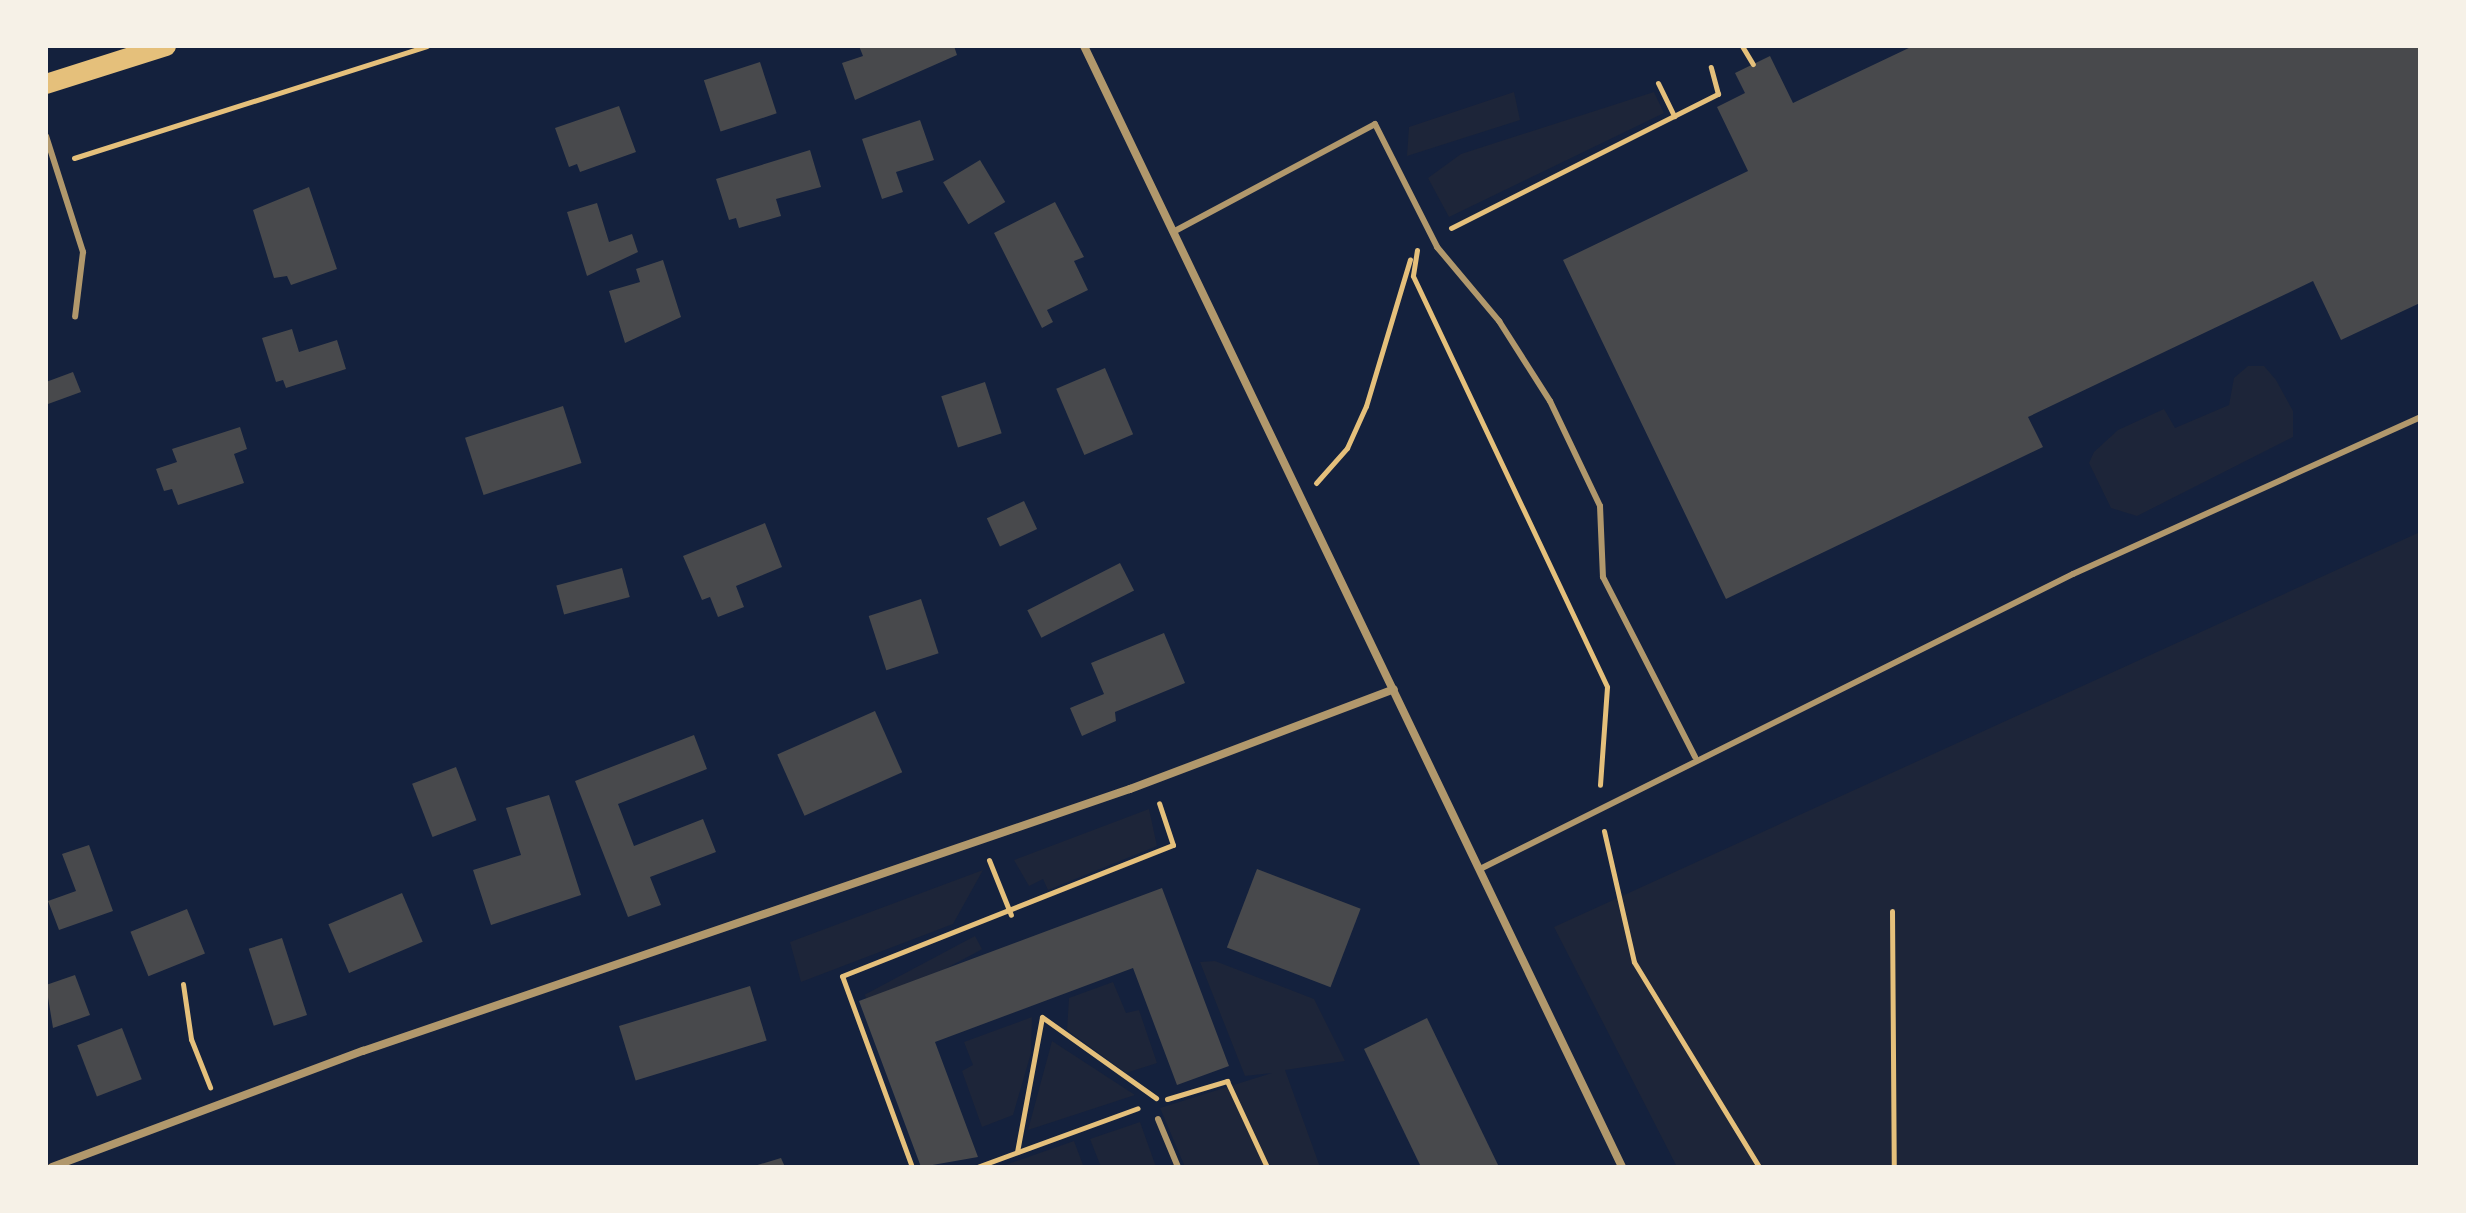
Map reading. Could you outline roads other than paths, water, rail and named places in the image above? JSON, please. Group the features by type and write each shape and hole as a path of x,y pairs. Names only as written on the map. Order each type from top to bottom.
{"main road":[{"path":"46,84 166,46"}],"street":[{"path":"1084,46 1622,1167"},
{"path":"52,1167 983,840 1394,689"}],"lane":[{"path":"1173,232 1375,124 1430,233 1550,401 1600,506 1603,577 1695,757"},
{"path":"46,136 83,252 75,317"},
{"path":"1480,869 1600,811 1695,757 2420,417"},
{"path":"1158,1119 1178,1167"}]}
